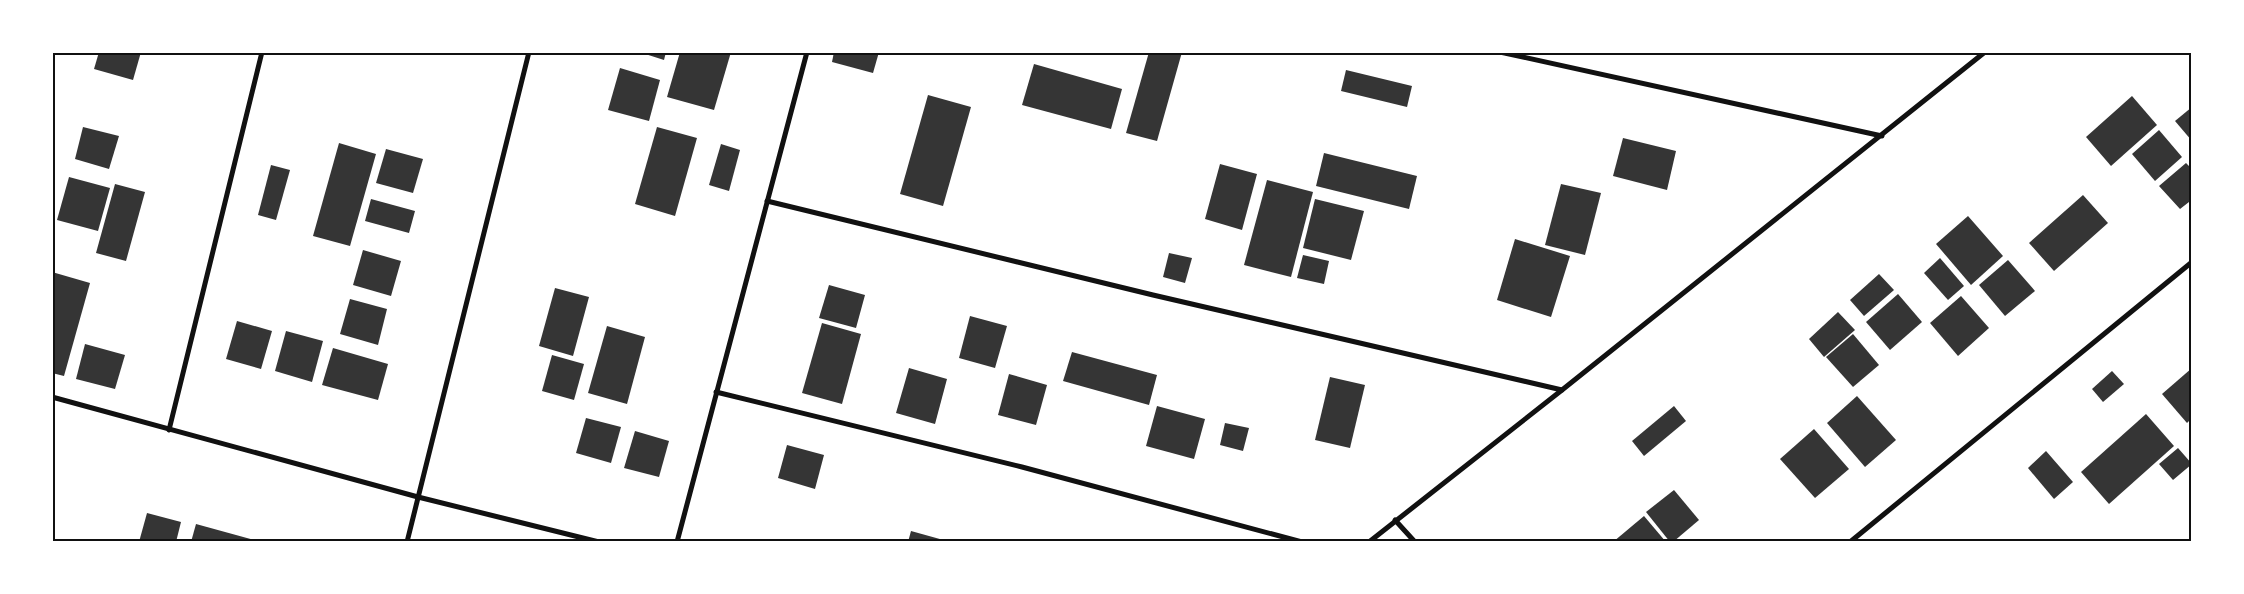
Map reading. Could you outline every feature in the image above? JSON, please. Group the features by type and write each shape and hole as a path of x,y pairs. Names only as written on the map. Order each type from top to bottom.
{"street":[{"path":"169,430 262,52"},
{"path":"407,542 529,52"},
{"path":"677,542 807,52"},
{"path":"1500,52 1882,136"},
{"path":"1369,542 1882,136 1985,52"},
{"path":"767,201 1153,295 1562,390"},
{"path":"1850,542 2192,262"},
{"path":"716,392 1022,467 1302,542"},
{"path":"52,397 418,497 599,542"},
{"path":"1395,520 1415,542"}],"building":[{"path":"99,52 141,52 133,80 94,69"},
{"path":"639,52 666,52 664,60"},
{"path":"680,52 731,52 714,110 667,97"},
{"path":"834,52 879,52 873,73 832,62"},
{"path":"1149,52 1182,52 1157,141 1126,133"},
{"path":"1034,64 1122,89 1111,129 1022,105"},
{"path":"620,68 660,80 649,121 608,110"},
{"path":"1346,70 1412,86 1407,107 1341,91"},
{"path":"928,95 971,107 943,206 900,194"},
{"path":"2132,96 2157,125 2111,166 2086,137"},
{"path":"2192,107 2192,141 2175,121"},
{"path":"83,127 119,136 109,169 75,159"},
{"path":"657,127 697,138 675,216 635,204"},
{"path":"2159,130 2182,157 2155,181 2132,154"},
{"path":"1623,138 1676,151 1667,190 1613,176"},
{"path":"339,143 376,154 350,246 313,236"},
{"path":"721,144 740,150 729,191 709,185"},
{"path":"386,149 423,159 413,193 376,183"},
{"path":"1324,153 1417,176 1409,209 1316,186"},
{"path":"2186,163 2192,169 2192,205 2189,202 2180,209 2159,186"},
{"path":"1220,164 1257,174 1242,230 1205,219"},
{"path":"271,165 290,170 276,220 258,215"},
{"path":"69,177 110,188 98,231 57,220"},
{"path":"1267,180 1313,192 1291,277 1244,265"},
{"path":"115,184 145,192 126,261 96,253"},
{"path":"1561,184 1601,193 1585,255 1545,245"},
{"path":"2083,195 2108,223 2054,271 2029,243"},
{"path":"371,199 415,211 409,233 365,221"},
{"path":"1315,199 1364,211 1351,260 1303,248"},
{"path":"1968,216 2003,256 1971,285 1936,244"},
{"path":"1515,239 1570,256 1551,317 1497,300"},
{"path":"363,250 401,261 391,296 353,285"},
{"path":"1169,253 1192,258 1185,283 1163,277"},
{"path":"1303,255 1329,261 1324,284 1297,278"},
{"path":"1940,258 1964,286 1948,300 1924,273"},
{"path":"2008,260 2035,291 2005,316 1979,285"},
{"path":"52,272 90,283 64,376 52,373"},
{"path":"1879,274 1894,290 1864,316 1850,300"},
{"path":"829,285 865,295 856,328 819,318"},
{"path":"555,288 589,297 573,356 539,346"},
{"path":"1898,294 1922,322 1890,350 1866,322"},
{"path":"1961,296 1989,328 1958,356 1930,323"},
{"path":"350,299 387,309 378,345 340,334"},
{"path":"1838,312 1855,330 1824,357 1809,339"},
{"path":"970,316 1007,326 995,368 959,358"},
{"path":"237,321 272,331 261,369 226,359"},
{"path":"822,323 861,334 842,404 802,393"},
{"path":"607,326 645,337 627,404 588,393"},
{"path":"286,331 323,341 312,382 275,371"},
{"path":"1853,334 1879,365 1853,387 1826,357"},
{"path":"85,344 125,355 115,389 76,379"},
{"path":"333,348 388,364 378,400 322,385"},
{"path":"1072,352 1157,375 1149,405 1063,381"},
{"path":"552,355 584,364 574,400 542,391"},
{"path":"909,368 947,379 935,424 896,413"},
{"path":"2192,368 2192,418 2187,423 2162,394"},
{"path":"2112,371 2124,384 2103,402 2092,389"},
{"path":"1009,374 1047,385 1036,425 998,415"},
{"path":"1330,377 1365,385 1350,448 1315,440"},
{"path":"1857,396 1896,440 1865,467 1827,423"},
{"path":"1157,406 1205,419 1194,459 1146,446"},
{"path":"1674,406 1686,421 1644,456 1632,441"},
{"path":"2146,414 2174,446 2109,504 2081,472"},
{"path":"586,418 621,427 611,463 576,453"},
{"path":"1225,423 1249,428 1243,451 1220,445"},
{"path":"1814,429 1849,469 1815,498 1780,459"},
{"path":"635,431 669,441 659,477 624,468"},
{"path":"787,445 824,455 815,489 778,478"},
{"path":"2178,448 2192,464 2173,480 2159,464"},
{"path":"2046,451 2073,482 2054,499 2028,468"},
{"path":"1674,490 1699,520 1673,542 1670,542 1646,512"},
{"path":"147,513 181,522 176,542 139,542"},
{"path":"1644,516 1666,542 1613,542"},
{"path":"196,524 258,541 258,542 191,542"},
{"path":"911,531 947,541 947,542 908,542"}]}
